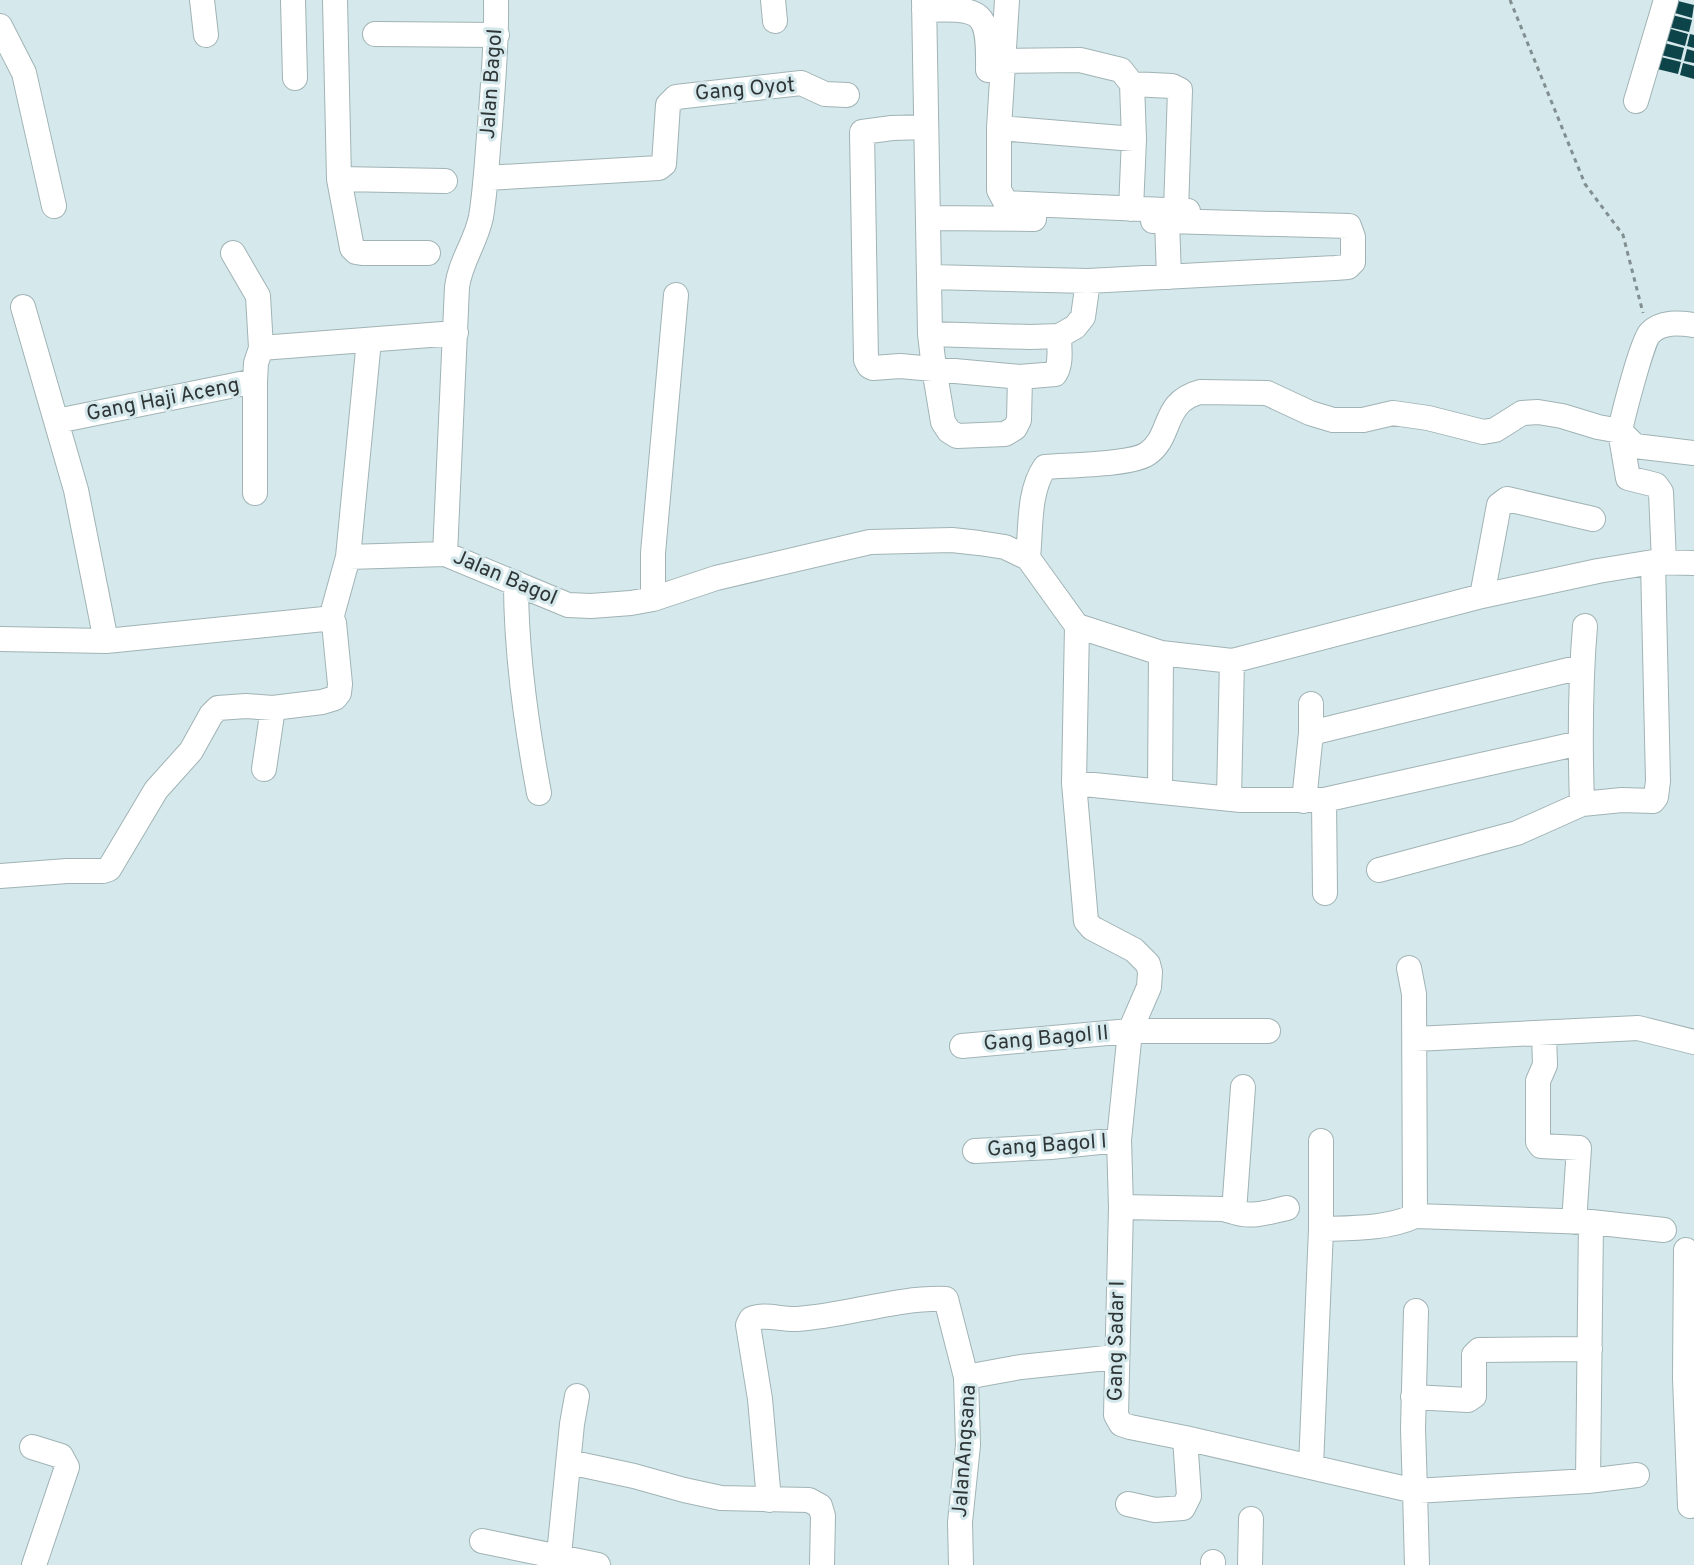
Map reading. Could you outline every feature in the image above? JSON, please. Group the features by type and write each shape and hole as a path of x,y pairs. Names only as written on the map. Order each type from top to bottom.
{"street":[{"path":"202,0 206,35"},
{"path":"293,0 295,78"},
{"path":"335,0 339,179 352,248 356,252 428,253"},
{"name":"Jalan Bagol","path":"496,0 497,35 486,178 478,230 458,276 445,554 568,605 631,603 653,599 716,578 870,542 952,540 1005,547 1029,558"},
{"path":"930,277 1088,281 1348,267 1353,262 1353,237 1349,226 1171,216 1131,209 1006,202 999,190 999,128 1007,0"},
{"path":"1636,101 1666,0"},
{"path":"985,218 988,40 985,26 981,18 968,11 924,5 930,334 943,422 949,431 957,436 1005,434 1015,428 1019,420 1020,377"},
{"path":"0,26 24,73 54,206"},
{"path":"375,34 497,35"},
{"path":"1004,61 1080,60 1121,70 1131,84 1134,139 1131,209"},
{"name":"Gang Oyot","path":"486,178 659,168 664,164 668,105 676,97 801,83 825,94 847,95"},
{"path":"1131,84 1172,86 1180,90 1169,277"},
{"path":"926,127 862,132 866,360 869,366 873,368 900,366 934,368 1020,377 1055,375 1060,360 1059,336"},
{"path":"999,128 1134,139"},
{"path":"339,179 445,181"},
{"path":"929,218 1171,216 1250,211"},
{"name":"Gang Haji Aceng","path":"57,421 255,381 256,363 261,348 258,296 233,253"},
{"path":"930,334 1059,336 1075,327 1083,317 1088,281"},
{"path":"653,599 653,554 676,295"},
{"path":"23,307 76,490 106,641"},
{"path":"1379,870 1517,832 1582,804 1622,800 1648,802 1653,801 1656,797 1658,781 1658,562 1662,492 1656,485 1628,478 1620,431 1648,335 1659,327 1669,324 1694,326"},
{"path":"261,348 456,333"},
{"path":"0,876 109,869 156,790 191,751 215,711 223,706 273,708 328,701 339,693 334,624 330,617 348,557 369,340"},
{"path":"255,381 255,493"},
{"path":"1580,743 1314,800 1240,800 1074,783 1077,626 1029,558 1035,491 1040,475 1045,466 1137,459 1154,449 1179,400 1200,392 1267,393 1310,413 1332,420 1363,420 1393,413 1428,418 1483,432 1495,430 1522,413 1538,412 1620,431 1635,446 1694,453"},
{"path":"1482,596 1499,505 1502,501 1507,499 1593,519"},
{"path":"348,557 445,554"},
{"path":"1077,626 1161,653 1232,661 1482,596 1598,571 1658,562 1694,564"},
{"path":"516,583 516,620 521,674 539,793"},
{"path":"0,639 106,641 324,620 330,617"},
{"path":"1582,804 1581,667 1585,626"},
{"path":"1160,791 1161,653"},
{"path":"1229,798 1232,661"},
{"path":"1311,733 1581,667"},
{"path":"1311,704 1314,800 1325,893"},
{"path":"264,769 273,708"},
{"name":"Gang Sadar I","path":"1074,783 1085,913 1092,928 1134,950 1148,964 1150,972 1149,987 1130,1031 1119,1140 1121,1207 1116,1415 1121,1424 1415,1491 1588,1481 1637,1475"},
{"path":"1409,968 1414,994 1415,1216"},
{"path":"1415,1039 1638,1028 1694,1042"},
{"name":"Gang Bagol II","path":"962,1046 1130,1031 1268,1031"},
{"path":"1544,1033 1545,1065 1538,1082 1538,1142 1541,1146 1578,1147 1580,1150 1590,1349 1588,1481"},
{"path":"1234,1212 1243,1087"},
{"name":"Gang Bagol I","path":"975,1151 1119,1140"},
{"path":"1311,1466 1321,1230 1321,1141"},
{"path":"1121,1207 1223,1209 1244,1215 1287,1208"},
{"path":"1321,1230 1373,1226 1404,1221 1415,1216 1583,1222 1664,1230"},
{"path":"1686,1250 1690,1506"},
{"path":"769,1500 759,1399 748,1325 751,1319 757,1317 797,1319 909,1301 946,1299 966,1377"},
{"path":"1416,1311 1413,1397 1417,1565"},
{"path":"1413,1397 1472,1399 1474,1396 1474,1355 1479,1350 1590,1349"},
{"name":"JalanAngsana","path":"962,1565 960,1522 968,1445 966,1377 1116,1357"},
{"path":"558,1561 577,1396"},
{"path":"1128,1504 1155,1510 1183,1508 1189,1496 1185,1438"},
{"path":"32,1448 61,1456 67,1467 34,1565"},
{"path":"568,1462 721,1498 809,1500 820,1506 823,1516 822,1565"},
{"path":"1250,1565 1251,1519"},
{"path":"482,1541 558,1561 598,1565"}],"path":[{"path":"1510,0 1585,184 1623,235 1648,335"}],"building":[{"path":"1674,0 1694,5 1692,18 1668,11"},
{"path":"1668,14 1692,20 1689,32 1664,26"},
{"path":"1664,27 1688,34 1685,46 1661,39"},
{"path":"1690,34 1694,35 1694,48 1687,46"},
{"path":"1660,42 1684,48 1681,60 1657,54"},
{"path":"1687,49 1694,51 1694,63 1684,61"},
{"path":"1657,56 1681,62 1678,74 1653,68"},
{"path":"1683,63 1694,66 1694,79 1680,75"}]}
